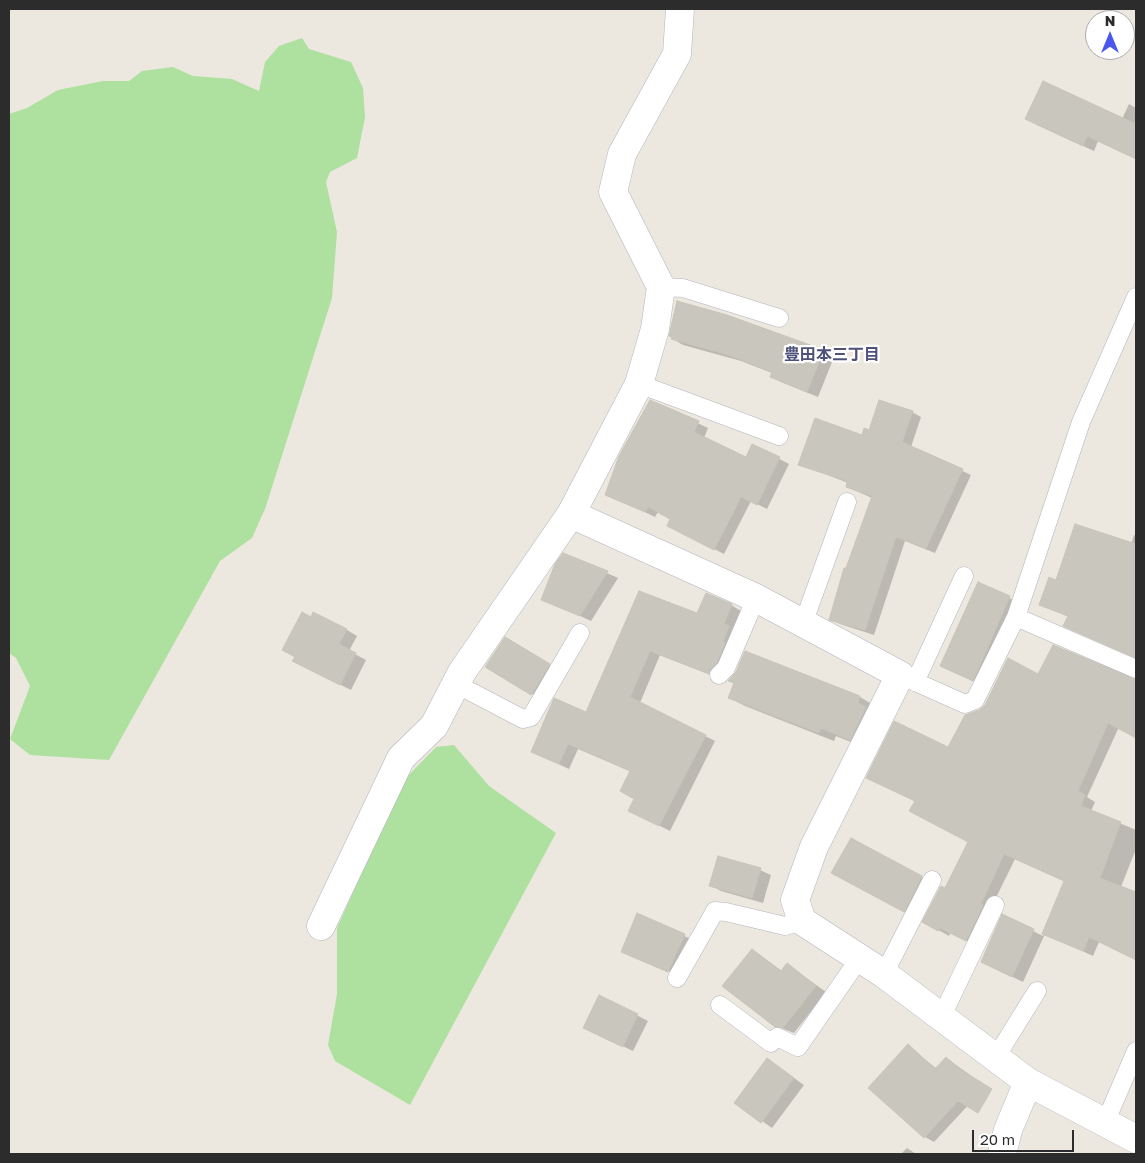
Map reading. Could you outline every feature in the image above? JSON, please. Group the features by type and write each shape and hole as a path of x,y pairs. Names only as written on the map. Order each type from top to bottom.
{"street":[{"path":"321,926 401,758 434,726 456,684 571,514 639,384 655,329 661,287 612,192 622,154 677,54 680,9"},
{"path":"571,514 756,598 908,679 814,847 795,900 802,921 884,974 1028,1082 1136,1139"},
{"path":"982,1154 1005,1142 1028,1082"}],"lane":[{"path":"661,287 683,288 779,318"},
{"path":"964,576 908,679 965,704 975,700 1016,617 1081,422 1136,297"},
{"path":"639,384 779,436"},
{"path":"803,624 847,502"},
{"path":"719,675 726,668 756,598"},
{"path":"1016,617 1136,669"},
{"path":"456,684 523,719 531,718 580,633"},
{"path":"884,974 932,880"},
{"path":"941,1018 995,905"},
{"path":"677,978 715,911 785,926 802,921"},
{"path":"720,1005 771,1042 777,1037 798,1047 859,959"},
{"path":"996,1057 1037,991"},
{"path":"1105,1123 1136,1052"}],"green space":[{"path":"302,38 309,49 351,62 363,88 365,117 357,158 330,172 326,182 337,232 332,298 265,509 252,538 220,561 109,760 30,755 10,739 30,686 16,658 9,653 9,114 27,108 58,90 103,81 129,81 142,71 173,67 193,76 232,79 259,91 265,62 279,46"},
{"path":"454,745 489,786 556,833 410,1105 335,1061 328,1045 337,994 337,928 403,781 436,747"}],"building":[{"path":"1043,81 1136,124 1136,159 1087,136 1083,146 1025,119"},
{"path":"677,301 727,315 824,350 807,392 770,377 772,372 729,355 671,339 672,337 669,336"},
{"path":"650,400 699,421 694,432 746,457 752,444 780,457 757,505 741,497 714,550 667,526 670,519 648,507 645,512 605,495 619,456"},
{"path":"879,400 913,411 902,442 963,469 926,548 896,537 865,630 829,620 844,568 846,568 872,496 846,487 847,481 798,465 815,418 862,435 864,428 869,430"},
{"path":"1075,524 1136,544 1136,658 1063,626 1068,616 1039,605 1049,577 1056,580"},
{"path":"563,553 608,571 580,616 541,600 555,564"},
{"path":"978,582 1010,596 973,681 940,666"},
{"path":"639,591 697,613 706,593 732,604 724,624 729,626 723,642 725,643 717,662 709,674 650,651 630,697 706,735 659,826 628,811 634,799 620,791 630,771 568,744 559,764 531,752 554,698 586,712"},
{"path":"302,612 311,617 313,612 347,629 339,644 356,653 340,685 292,661 295,657 282,650"},
{"path":"505,637 550,664 531,695 485,667"},
{"path":"1053,645 1136,679 1136,738 1108,723 1078,791 1085,795 1081,806 1121,822 1100,878 1136,892 1136,960 1089,937 1083,951 1042,934 1064,881 1004,854 966,941 940,928 938,931 922,922 941,886 945,888 968,842 909,811 915,801 866,778 894,721 948,747 965,715 979,710 985,705 1008,658 1038,674"},
{"path":"745,651 860,696 858,703 866,707 850,740 821,728 819,733 728,698 734,683 728,681 736,672"},
{"path":"851,838 922,876 904,912 831,873"},
{"path":"718,856 761,868 752,898 709,886"},
{"path":"637,913 685,934 668,972 621,952"},
{"path":"1002,914 1034,929 1012,977 981,962"},
{"path":"752,949 781,971 787,963 816,986 783,1028 775,1027 722,986"},
{"path":"599,995 638,1014 623,1047 583,1028"},
{"path":"908,1044 935,1069 946,1057 961,1070 992,1089 978,1113 958,1101 924,1138 868,1088"},
{"path":"767,1058 794,1078 761,1123 734,1103"}],"district":[{"name":"豊田本三丁目","path":"832,355"}]}
